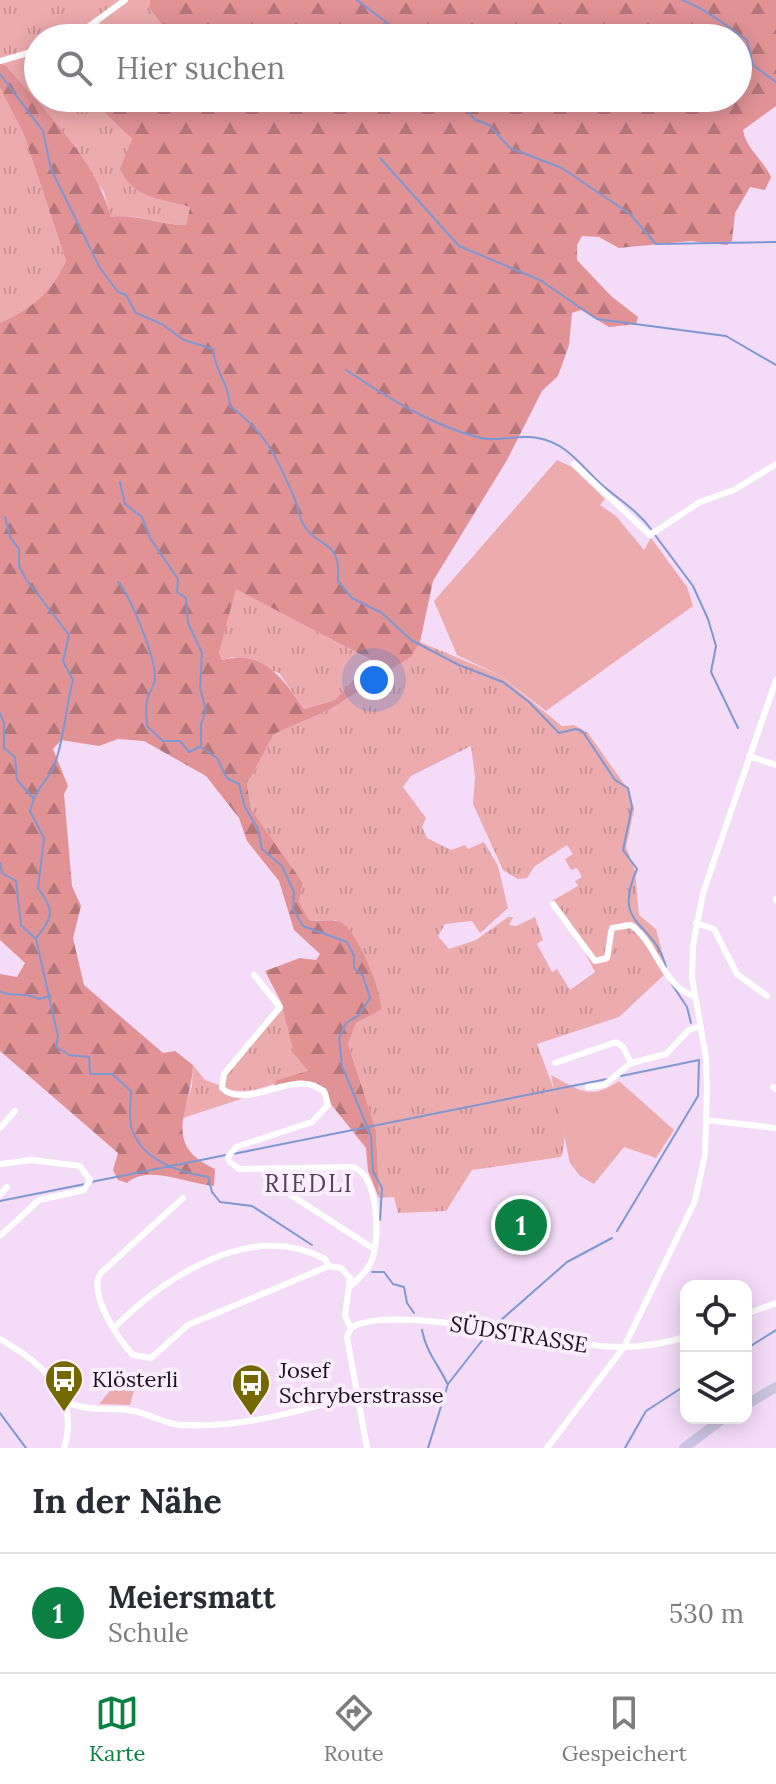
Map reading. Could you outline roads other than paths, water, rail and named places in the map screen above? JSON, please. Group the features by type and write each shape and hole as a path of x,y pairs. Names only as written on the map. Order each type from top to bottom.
{"main road":[{"path":"752,1401 776,1387"},
{"path":"684,1448 716,1424"}],"street":[{"path":"92,24 125,0"},
{"path":"0,61 24,54"},
{"path":"574,464 650,535 700,502 734,490 776,464"},
{"path":"547,1448 624,1347 695,1201 702,1176 707,1067 694,996 696,923 703,893 776,680"},
{"path":"767,707 776,711"},
{"path":"749,756 776,765"},
{"path":"553,904 595,961 607,958 612,928 631,925 646,939 673,982 694,996"},
{"path":"696,923 714,929 737,974 767,996"},
{"path":"254,975 280,1007 224,1074 222,1088 236,1095 272,1087 312,1085 325,1093 328,1105 312,1122 236,1147 228,1157 239,1169 357,1168 369,1183 376,1222 374,1249 367,1270 352,1285 345,1316 351,1328 347,1337 367,1448"},
{"path":"588,1087 604,1085 631,1063 666,1054 689,1030 700,1026"},
{"path":"555,1063 616,1042 623,1047 631,1063"},
{"path":"0,1128 15,1111"},
{"path":"706,1120 776,1128"},
{"path":"0,1164 32,1160 80,1166 90,1180 84,1190 50,1196 30,1205 0,1236"},
{"path":"0,1195 7,1187"},
{"path":"291,1195 374,1249"},
{"path":"183,1198 97,1278 97,1297 132,1354 139,1358 151,1358 188,1325 329,1266 345,1271 352,1285"},
{"path":"115,1327 163,1283 217,1257 249,1250 297,1249 325,1259 329,1266"},
{"path":"752,1312 774,1306"},
{"name":"SÜDSTRASSE","path":"351,1328 378,1321 436,1322 624,1347 680,1338"},
{"path":"0,1339 48,1373 68,1403 85,1409 128,1410 168,1423 249,1422 358,1395"},
{"path":"64,1448 68,1403"}],"waterway":[{"path":"357,0 389,24"},
{"path":"682,0 724,24"},
{"path":"752,61 753,65 776,82"},
{"path":"0,74 24,106"},
{"path":"29,112 43,131 51,169 100,268 118,292 126,295 136,313 162,324 184,340 213,349 230,406 253,426 269,447 282,469 303,524 333,552 338,581 352,598 382,613 411,640 459,665 503,682 529,702 559,733 576,729 583,732 615,780 628,788 632,807 623,850 637,869 630,888 631,913 660,951 666,967"},
{"path":"469,112 474,119 489,125 510,148 562,168 630,214 656,244 776,242"},
{"path":"380,158 459,246 540,280 597,319 726,336 776,365"},
{"path":"346,370 409,409 442,425 484,439 538,438 557,445 573,456 651,529"},
{"path":"120,482 125,504 142,517 150,538 178,579 177,592 186,598 188,623 202,653 200,688 206,711 201,724 201,746"},
{"path":"5,517 10,537 19,549 19,566 26,579 69,635 63,661 73,680 58,755 34,799"},
{"path":"655,535 693,586 708,619 716,646 711,672 738,728"},
{"path":"118,582 135,612 154,667 154,682 146,703 147,726 163,741 180,741 189,752 199,747"},
{"path":"0,713 4,723 4,748 15,757 17,780 34,799 30,811 44,838 38,888 50,913 47,924 37,937"},
{"path":"201,747 217,758 227,778 239,784 245,807 258,829 262,849 282,866 294,892 293,909 303,926 347,942 354,956 354,968 363,976 370,998 359,1015 346,1023 339,1038 342,1066 371,1136 373,1171 382,1188 380,1220"},
{"path":"0,863 2,873 16,881 21,925 36,939 58,1036 56,1047 69,1055 89,1057 90,1074 112,1074 131,1091 132,1129 137,1140 153,1157 174,1168 208,1177 212,1192 220,1202 252,1206 312,1245"},
{"path":"669,980 687,1007 691,1023"},
{"path":"0,991 39,999 51,996"},
{"path":"617,1231 698,1096 699,1060 621,1076"},
{"path":"233,1154 607,1079"},
{"path":"91,1182 226,1155"},
{"path":"0,1201 85,1184"},
{"path":"500,1321 567,1262 612,1238"},
{"path":"372,1272 384,1272 393,1284 404,1287 407,1303 414,1313"},
{"path":"422,1330 429,1351 447,1383"},
{"path":"752,1345 776,1330"},
{"path":"428,1448 448,1384 484,1338"},
{"path":"625,1448 646,1411 680,1389"},
{"path":"0,1413 26,1448"}],"place":[{"name":"Meiersmatt","path":"521,1225"},
{"name":"Klösterli","path":"64,1413"},
{"name":"Josef Schryberstrasse","path":"251,1417"}],"district":[{"name":"RIEDLI","path":"309,1183"}]}
